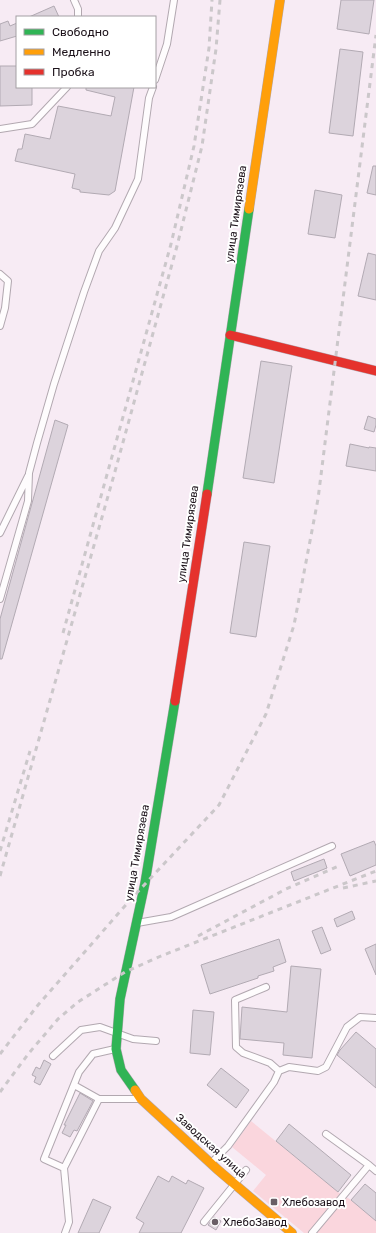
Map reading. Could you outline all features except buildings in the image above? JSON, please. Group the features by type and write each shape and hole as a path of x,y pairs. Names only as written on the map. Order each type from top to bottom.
{"main road":[{"name":"улица Тимирязева","path":"121,1070 116,1049 120,999 145,883 190,601 280,0"},
{"path":"230,335 376,371"},
{"name":"Заводская улица","path":"121,1070 141,1099 234,1184 292,1233"}],"lane":[{"path":"74,0 78,9 78,16"},
{"path":"156,77 167,44 174,0"},
{"path":"0,129 32,124 66,88"},
{"path":"0,533 29,473 54,384 99,251 116,228 138,179 149,98 153,88"},
{"path":"0,274 8,281 5,308 0,326"},
{"path":"0,599 28,501 29,473"},
{"path":"136,923 171,917 332,846"},
{"path":"266,988 235,1000 236,1047 243,1053 270,1063 279,1071"},
{"path":"211,1163 228,1146 274,1082 279,1071 289,1067 318,1071 326,1067 347,1027 360,1017 376,1018"},
{"path":"53,1056 80,1030 100,1028 132,1039 156,1041"},
{"path":"64,1168 44,1159 79,1072 93,1054 116,1049"},
{"path":"74,1085 99,1099 141,1099"},
{"path":"65,1233 69,1222 64,1168 99,1099"},
{"path":"326,1134 376,1171"},
{"path":"312,1233 369,1165"},
{"path":"204,1222 246,1170"}],"shaded area":[{"path":"251,1121 376,1221 376,1233 304,1233 253,1191 266,1175 232,1147"}],"railway":[{"path":"63,633 171,244 194,146 209,48 212,0"},
{"path":"0,876 114,475 177,246 202,146 216,49 220,0"},
{"path":"0,1054 38,1005 132,898 219,805 266,714 294,625 318,499 376,35"},
{"path":"0,851 30,751"},
{"path":"198,936 286,889 341,865"},
{"path":"0,1092 29,1053 58,1019 78,1002 125,972 161,956 376,871"},
{"path":"343,888 376,881"}],"traffic: fast":[{"path":"207,494 249,209"},
{"path":"135,1090 121,1070 116,1049 120,999 145,883 175,701"}],"traffic: slow":[{"path":"249,209 280,0"},
{"path":"135,1090 141,1099 218,1170 292,1233"}],"traffic: jam":[{"path":"230,335 376,371"},
{"path":"175,701 207,494"}],"place":[{"name":"Хлебозавод","path":"274,1202"},
{"name":"ХлебоЗавод","path":"215,1222"}]}
